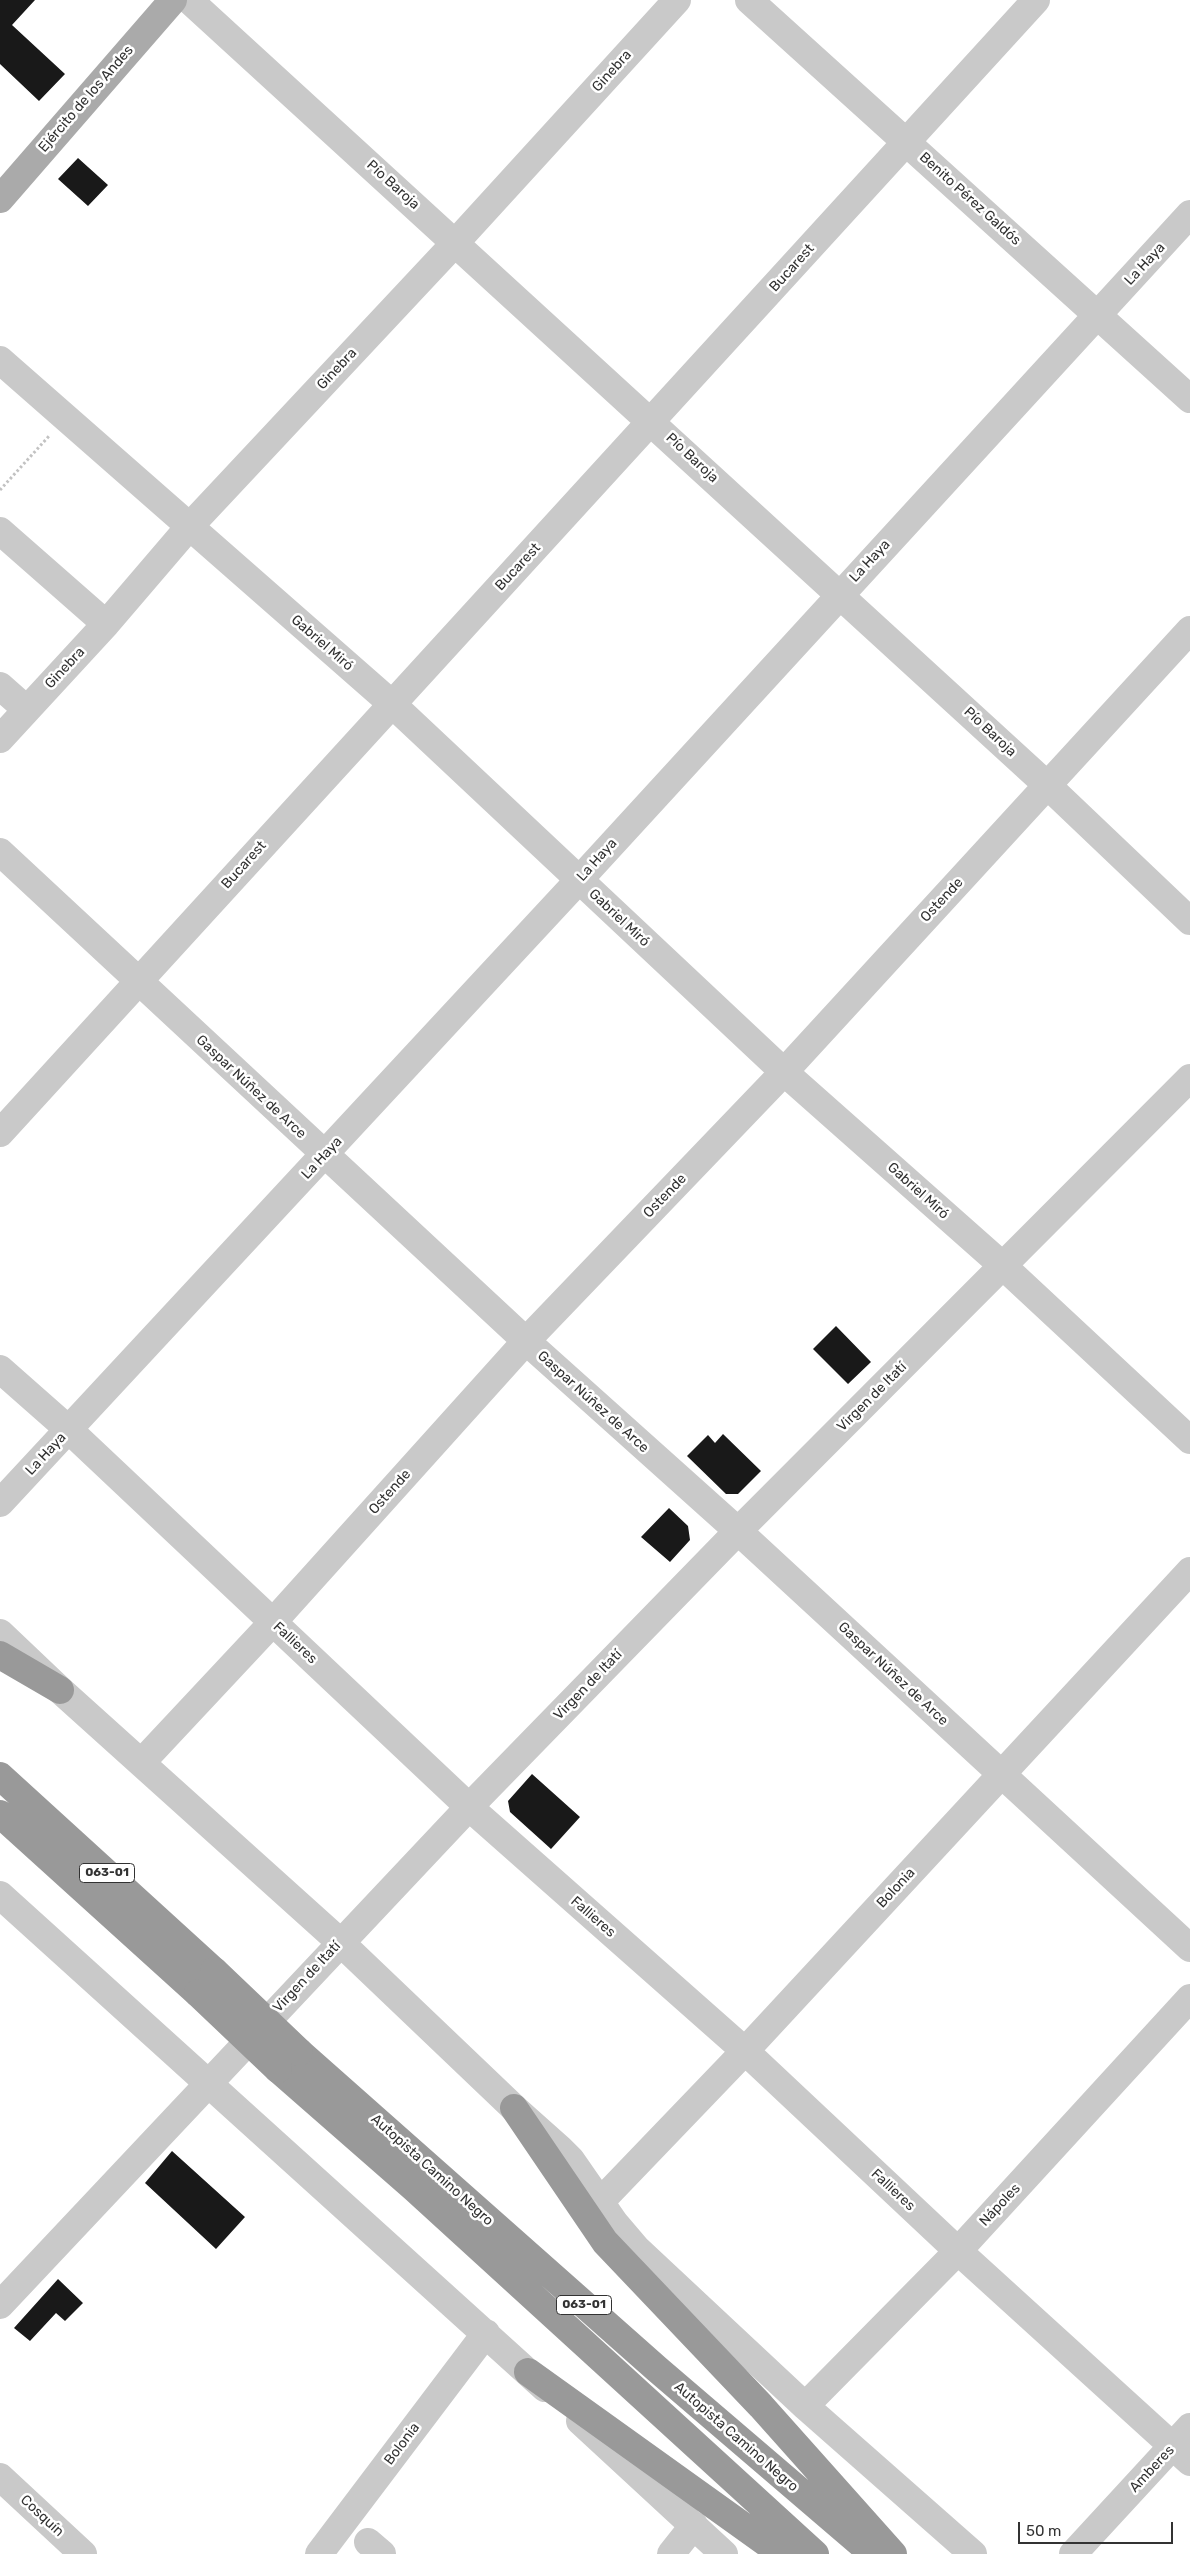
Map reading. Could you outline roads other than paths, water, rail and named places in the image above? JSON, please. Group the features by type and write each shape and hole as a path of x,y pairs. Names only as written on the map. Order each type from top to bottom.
{"highway":[{"path":"0,1655 60,1690"},
{"name":"Autopista Camino Negro","path":"0,1776 214,1971 299,2052 657,2369 872,2554"},
{"name":"Autopista Camino Negro","path":"0,1814 198,1993 278,2069 414,2188 815,2554"},
{"path":"514,2108 605,2242 761,2406 893,2554"},
{"path":"528,2372 782,2554"}],"main road":[{"name":"Ejército de los Andes","path":"0,199 173,0"}],"street":[{"name":"Pío Baroja","path":"189,0 456,242 1047,785 1190,922"},
{"name":"Ginebra","path":"0,739 106,624 189,527 456,242 677,0"},
{"name":"Benito Pérez Galdós","path":"750,0 1190,399"},
{"name":"Bucarest","path":"0,1134 1036,0"},
{"name":"La Haya","path":"0,1503 579,880 839,594 1190,214"},
{"name":"Gabriel Miró","path":"0,360 392,704 784,1072 1002,1266 1190,1440"},
{"path":"0,530 106,624"},
{"name":"Ostende","path":"142,1763 273,1622 526,1341 784,1072 1190,630"},
{"path":"0,686 26,710"},
{"name":"Gaspar Núñez de Arce","path":"0,852 324,1155 526,1341 738,1531 1190,1948"},
{"name":"Virgen de Itatí","path":"0,2305 469,1807 738,1531 1190,1078"},
{"name":"Fallieres","path":"0,1369 68,1429 469,1807 745,2051 958,2251 1184,2445"},
{"name":"Bolonia","path":"600,2202 745,2051 1190,1571"},
{"path":"0,1633 60,1690 340,1942 571,2160 614,2222 637,2249 805,2406 972,2554"},
{"path":"0,1895 486,2333 724,2554"},
{"name":"Nápoles","path":"805,2406 958,2251 1190,1998"},
{"name":"Bolonia","path":"319,2554 486,2333"},
{"name":"Amberes","path":"1073,2554 1184,2445"},
{"name":"Cosquín","path":"0,2477 83,2554"},
{"path":"671,2554 694,2526"}]}
